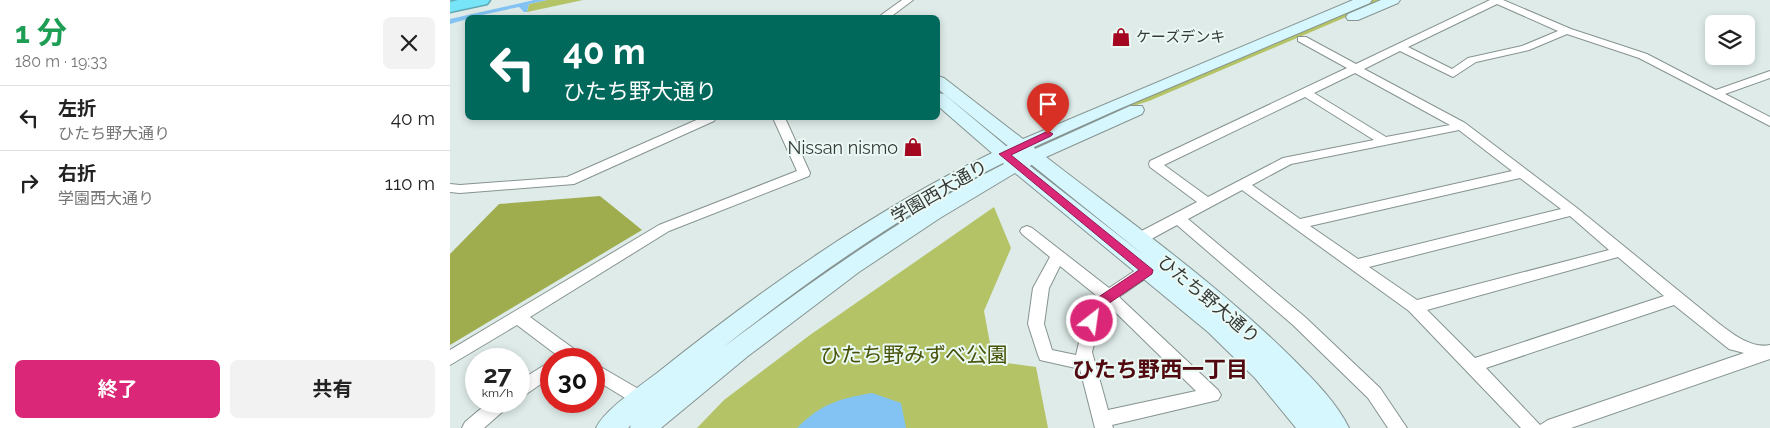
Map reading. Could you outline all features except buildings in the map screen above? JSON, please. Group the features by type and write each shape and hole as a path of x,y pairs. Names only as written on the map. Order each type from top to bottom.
{"highway":[{"path":"450,1 454,0"},
{"path":"450,7 481,0"}],"main road":[{"name":"学園西大通り","path":"644,428 731,355 822,286 898,234 959,197 1019,156 1102,110 1365,0"},
{"name":"学園西大通り","path":"609,428 641,399 711,344 805,275 883,223 948,184 1393,0"},
{"path":"940,83 1019,156"},
{"path":"940,99 1019,156"},
{"name":"ひたち野大通り","path":"1019,156 1137,240 1256,338 1304,388 1336,428"},
{"name":"ひたち野大通り","path":"1019,156 1147,270 1239,346 1264,371 1312,428"}],"street":[{"path":"886,15 908,0"},
{"path":"1206,202 1155,164 1496,0 1567,31 1643,56 1770,122"},
{"path":"1398,47 1452,74 1472,60 1526,48 1567,31"},
{"path":"1302,39 1461,126 1572,211 1619,252 1735,344 1768,352"},
{"path":"1717,93 1770,74"},
{"path":"1305,92 1384,141"},
{"path":"450,188 460,189 569,182 706,120"},
{"path":"450,358 664,228 804,173 780,120"},
{"path":"1137,240 1287,161 1461,126"},
{"path":"1297,224 1523,173"},
{"path":"1243,185 1415,307 1533,428"},
{"path":"1356,265 1572,211"},
{"path":"1179,219 1299,321 1374,394 1398,428"},
{"path":"1027,231 1109,297 1212,395 1103,424 1084,352 1096,305 1109,297 1147,270"},
{"path":"1415,307 1619,252"},
{"path":"1058,256 1041,288 1036,324 1046,355 1088,364"},
{"path":"1472,366 1676,298"},
{"path":"518,317 557,348"},
{"path":"1548,428 1768,352"},
{"path":"605,377 641,399"},
{"path":"471,428 489,413"}],"green space":[{"path":"547,0 583,0 527,12 529,4"},
{"path":"1372,0 1386,0 1149,101 1111,113 1061,135 1059,133"},
{"path":"600,196 642,230 450,345 450,254 499,204"},
{"name":"ひたち野みずべ公園","path":"994,207 1011,248 984,311 991,349 1006,363 1036,367 1048,428 697,428 724,400 810,335"}],"water":[{"path":"534,0 547,0 529,4 527,12 524,12 519,7 482,15 468,15"},
{"path":"465,16 465,20 450,24 450,19"},
{"path":"872,393 901,403 906,428 797,428 815,413 832,403"}],"place":[{"name":"ケーズデンキ","path":"1121,37"},
{"name":"Nissan nismo","path":"913,147"}],"district":[{"name":"ひたち野西一丁目","path":"1160,369"}],"route":[{"path":"1048,134 1004,154 1147,270 1096,305 1092,321"}]}
